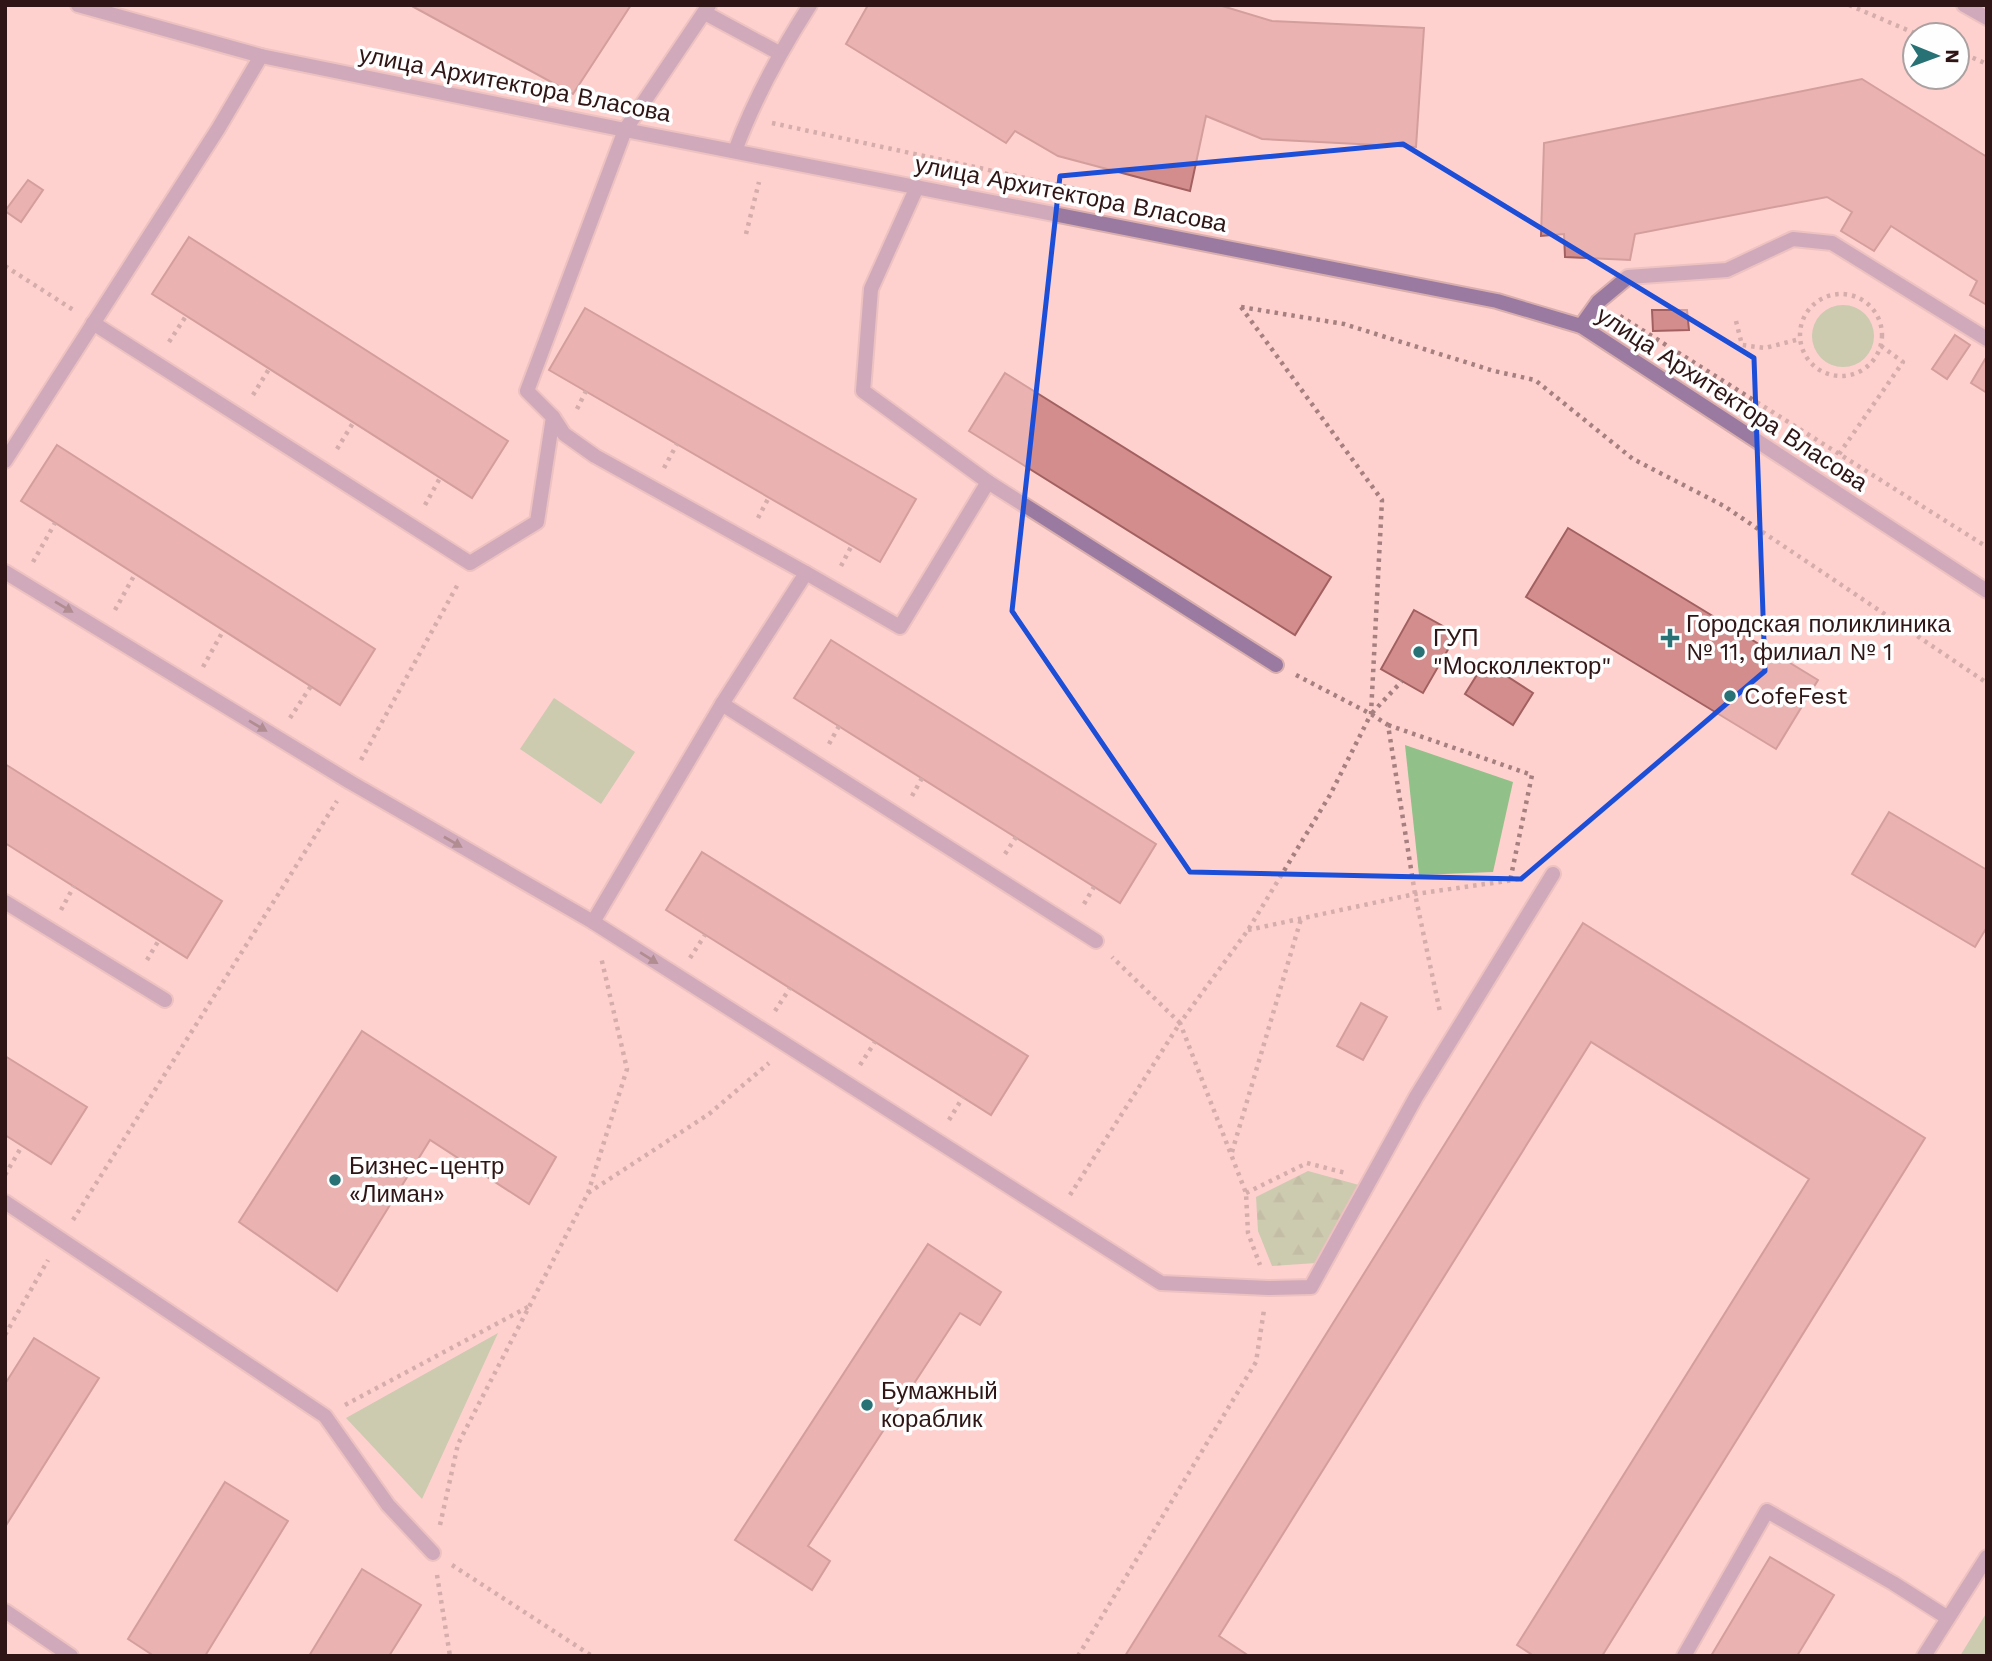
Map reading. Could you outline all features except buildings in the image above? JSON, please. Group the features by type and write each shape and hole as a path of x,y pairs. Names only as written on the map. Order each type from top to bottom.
{"street":[{"name":"улица Архитектора Власова","path":"78,5 261,56 625,130 1497,300 1581,326 1987,591"},
{"path":"735,151 749,113 779,54 810,5"},
{"path":"1964,5 1987,18"},
{"path":"779,54 707,9 625,130 527,391 553,417 564,434 595,456 900,626 988,482"},
{"path":"5,461 218,129 261,56"},
{"path":"917,187 871,289 863,391 988,482 1276,665"},
{"path":"1581,326 1598,302 1629,277 1727,270 1793,239 1832,243 1987,339"},
{"path":"93,323 470,563 537,522 553,417"},
{"path":"5,572 349,782 593,922 1161,1283 1268,1288 1311,1287 1416,1097 1553,874"},
{"path":"593,922 722,704 806,573"},
{"path":"722,704 1096,942"},
{"path":"5,902 165,1000"},
{"path":"5,1202 62,1237 326,1416 388,1505 433,1553"},
{"path":"1684,1656 1767,1511 1893,1583 1948,1618"},
{"path":"1924,1656 1987,1557"},
{"path":"5,1611 71,1656"}],"path":[{"path":"1849,5 1901,27"},
{"path":"5,266 93,323"},
{"path":"1836,293 1853,294 1867,302 1878,314 1883,330 1881,346 1874,361 1861,371 1846,376 1830,375 1815,368 1805,355 1800,340 1801,323 1808,309 1821,298 1836,293"},
{"path":"1371,714 1382,500 1241,307 1344,324 1494,371 1535,380 1633,459 1724,506 1987,683"},
{"path":"156,362 186,316"},
{"path":"1736,321 1742,345 1765,348 1800,340"},
{"path":"1839,454 1903,362 1881,346"},
{"path":"240,416 270,369"},
{"path":"21,582 55,523"},
{"path":"5,1335 62,1237 349,782 470,563"},
{"path":"103,631 135,574"},
{"path":"192,686 223,631"},
{"path":"1276,665 1388,725 1532,775 1510,881"},
{"path":"1056,1217 1180,1023 1248,930 1330,795 1371,714 1402,681"},
{"path":"278,738 310,686"},
{"path":"1388,725 1415,894 1447,1048"},
{"path":"1248,930 1415,894 1553,874"},
{"path":"1231,1154 1301,918"},
{"path":"450,1656 433,1553 458,1444 588,1193 627,1069 593,922"},
{"path":"1078,1656 1256,1362 1268,1288 1248,1233 1247,1193 1180,1023 1096,942"},
{"path":"588,1193 709,1114 788,1047"},
{"path":"5,1175 22,1146"},
{"path":"1247,1193 1307,1163 1371,1180"},
{"path":"326,1416 530,1306"},
{"path":"433,1553 592,1656"}],"highlighted area":[{"path":"1403,144 1754,358 1765,671 1521,879 1190,872 1012,611 1060,176"}],"green space":[{"path":"1843,305 1855,307 1865,314 1872,324 1872,348 1865,358 1855,365 1843,367 1831,365 1821,358 1814,348 1812,336 1814,324 1821,314 1831,307"},
{"path":"554,698 635,752 601,804 520,749"},
{"path":"1405,745 1513,782 1493,872 1419,875"},
{"path":"1308,1171 1359,1185 1316,1263 1272,1266 1258,1231 1256,1197"},
{"path":"498,1333 422,1499 346,1418"},
{"path":"1987,1612 1987,1656 1960,1656"}],"place":[{"name":"Городская поликлиника № 11, филиал № 1","path":"1670,638"},
{"name":"ГУП \"Москоллектор\"","path":"1419,652"},
{"name":"CofeFest","path":"1730,696"},
{"name":"Бизнес-центр «Лиман»","path":"335,1180"},
{"name":"Бумажный кораблик","path":"867,1405"}]}
